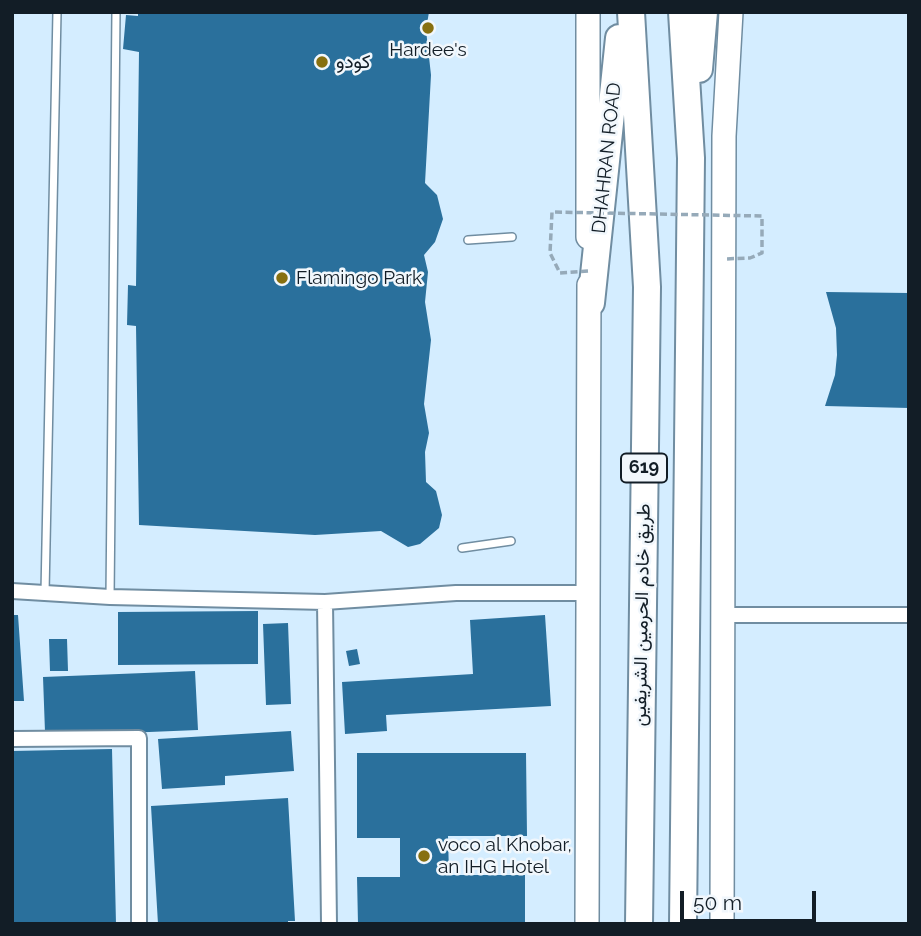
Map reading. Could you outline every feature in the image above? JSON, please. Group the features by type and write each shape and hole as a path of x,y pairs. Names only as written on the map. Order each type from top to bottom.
{"highway":[{"name":"DHAHRAN ROAD","path":"591,303 622,12"},
{"name":"طريق خادم الحرمين الشريفين","path":"631,12 647,287 639,924"},
{"name":"619","path":"682,12 691,158 682,924"},
{"path":"691,158 695,12"},
{"path":"691,158 704,12"}],"main road":[{"path":"587,924 591,303 588,271 588,12"},
{"path":"722,924 724,136 731,12"}],"street":[{"path":"12,590 110,597 325,602 457,593 588,593"},
{"path":"325,602 329,924"},
{"path":"723,615 909,615"},
{"path":"12,739 139,738 139,924"}],"lane":[{"path":"46,592 57,12"},
{"path":"110,597 116,12"},
{"path":"467,240 512,237"},
{"path":"462,548 511,541"}],"path":[{"path":"588,271 560,273 550,253 552,212 762,216 762,253 750,258 724,259"}],"building":[{"name":"Flamingo Park","path":"138,12 429,12 426,30 431,75 425,183 437,195 443,219 435,242 424,255 428,272 425,302 431,340 424,404 429,433 425,452 426,482 436,491 442,515 439,528 420,544 408,547 381,531 315,535 139,525 136,326 127,325 128,285 136,286 139,52 123,49 126,15 138,16"},
{"path":"826,292 909,293 909,408 825,406 835,375 837,355 836,328"},
{"path":"258,611 258,664 118,665 118,612"},
{"path":"12,615 18,615 24,701 12,701"},
{"path":"545,615 551,706 386,715 387,731 345,734 342,682 473,674 470,620"},
{"path":"288,623 291,704 266,705 263,624"},
{"path":"49,639 67,639 68,671 50,671"},
{"path":"357,649 360,664 349,666 346,651"},
{"path":"195,671 198,730 100,734 100,730 45,732 43,677"},
{"path":"291,731 294,771 225,776 225,785 162,789 158,739"},
{"path":"112,749 116,924 12,924 12,751"},
{"name":"voco al Khobar, an IHG Hotel","path":"357,753 526,753 527,836 448,836 449,875 525,875 525,924 358,924 357,877 400,877 400,838 357,838"},
{"path":"288,798 295,921 288,921 288,924 158,924 151,806"}],"place":[{"name":"Hardee's","path":"428,28"},
{"name":"كودو","path":"322,62"},
{"name":"Flamingo Park","path":"282,278"},
{"name":"voco al Khobar, an IHG Hotel","path":"424,856"}]}
